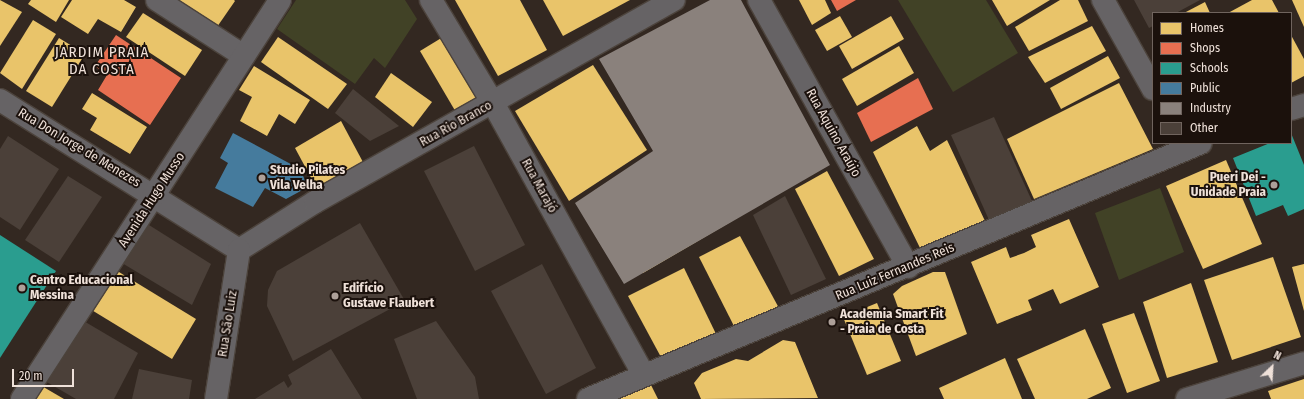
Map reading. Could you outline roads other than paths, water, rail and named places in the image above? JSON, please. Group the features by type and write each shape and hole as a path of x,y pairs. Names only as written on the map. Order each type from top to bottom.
{"street":[{"path":"157,0 244,56"},
{"name":"Avenida Hugo Musso","path":"22,399 156,195 280,0"},
{"name":"Rua Marajó","path":"431,0 493,104 644,375"},
{"name":"Rua Rio Branco","path":"239,250 315,202 493,104 674,0"},
{"name":"Rua Aquino Araújo","path":"758,0 908,267"},
{"path":"1103,0 1152,86"},
{"name":"Rua Don Jorge de Menezes","path":"0,100 156,195 239,250"},
{"path":"1292,109 1304,105"},
{"name":"Rua Luiz Fernandes Reis","path":"588,399 908,267 1190,145"},
{"name":"Rua São Luiz","path":"216,399 239,250"},
{"path":"1187,399 1304,363"}],"place":[{"name":"Studio Pilates Vila Velha","path":"262,178"},
{"name":"Pueri Dei - Unidade Praia","path":"1274,185"},
{"name":"Centro Educacional Messina","path":"22,288"},
{"name":"Edifício Gustave Flaubert","path":"335,296"},
{"name":"Academia Smart Fit - Praia de Costa","path":"832,322"}],"district":[{"name":"JARDIM PRAIA DA COSTA","path":"102,60"}]}
